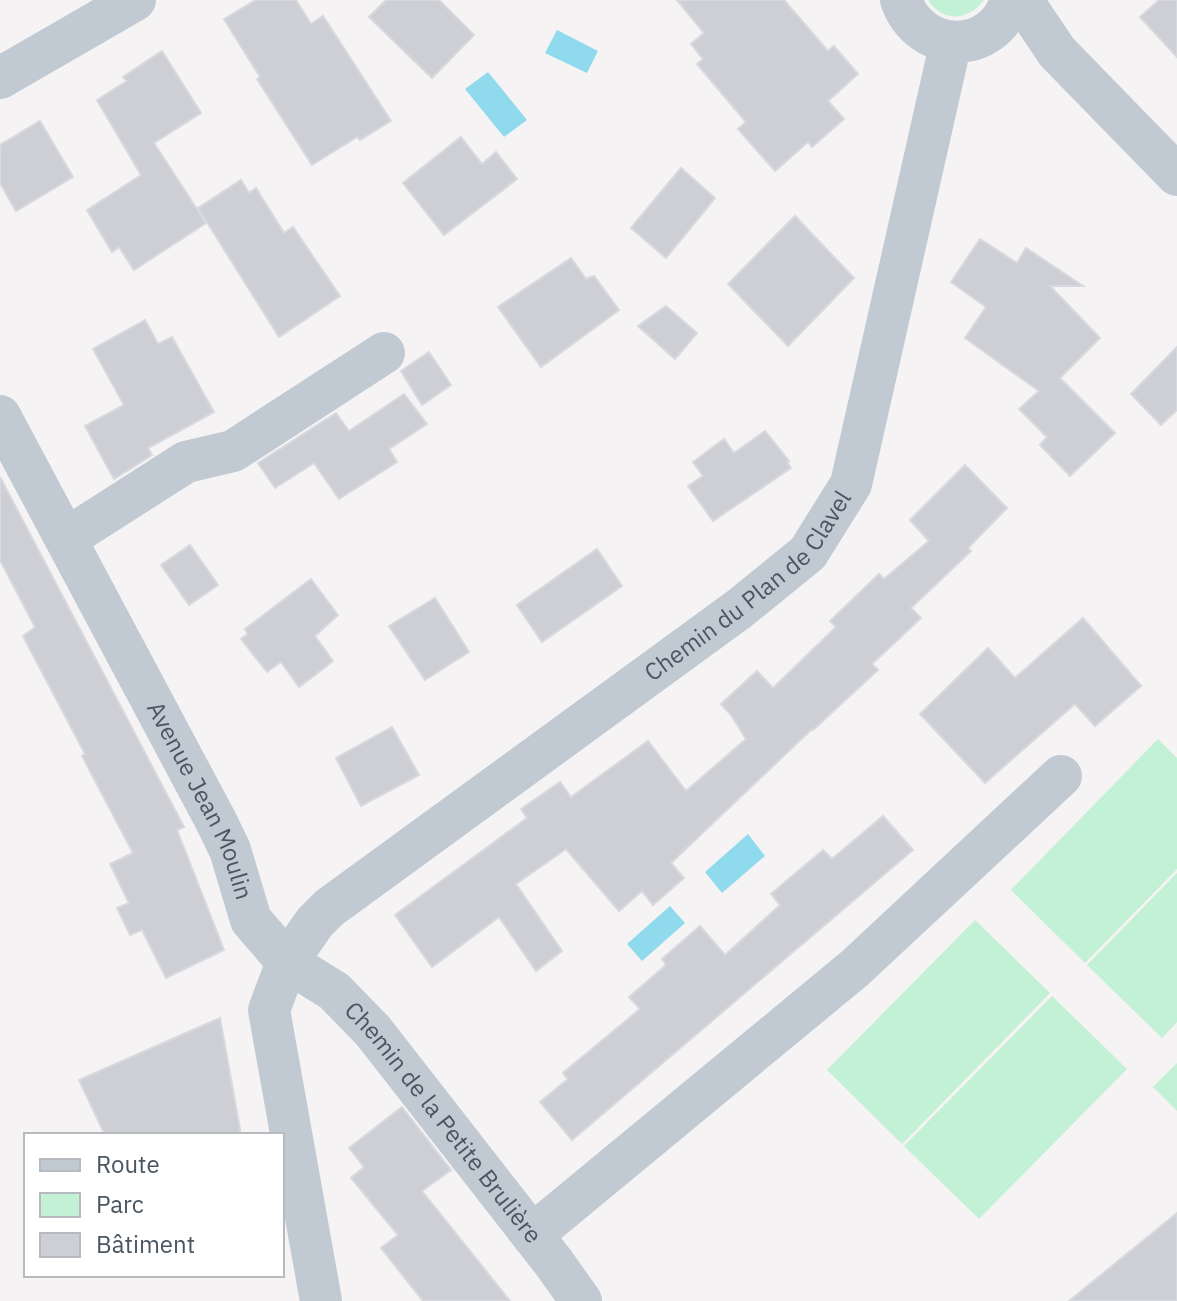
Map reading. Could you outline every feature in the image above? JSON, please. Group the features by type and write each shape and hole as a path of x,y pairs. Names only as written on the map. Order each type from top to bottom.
{"street":[{"path":"0,78 135,0"},
{"path":"901,0 905,12 916,26 931,36 982,25 1057,52"},
{"path":"1022,0 1057,52 1177,175"},
{"name":"Chemin du Plan de Clavel","path":"287,962 315,922 329,908 739,609 808,553 851,484 947,59 982,25"},
{"path":"67,538 186,462 233,451 384,353"},
{"name":"Avenue Jean Moulin","path":"0,416 230,850 251,920 287,962"},
{"path":"532,1235 855,968 1061,776"},
{"path":"287,962 269,1010 321,1301"},
{"name":"Chemin de la Petite Brulière","path":"287,962 334,991 373,1031 581,1301"}],"green space":[{"path":"928,0 984,0 971,12 948,16"},
{"path":"1158,739 1177,758 1177,869 1085,963 1011,890"},
{"path":"1177,873 1177,1022 1162,1038 1087,965"},
{"path":"975,920 1050,993 902,1144 827,1070"},
{"path":"1052,996 1127,1069 979,1219 904,1146"},
{"path":"1177,1063 1177,1111 1153,1087"}],"water":[{"path":"557,30 598,51 587,73 545,53"},
{"path":"488,72 527,120 504,137 465,89"},
{"path":"748,834 765,856 722,893 705,872"},
{"path":"670,906 685,923 642,961 627,944"}],"building":[{"path":"256,0 296,0 311,24 323,16 391,121 360,140 357,137 312,165 257,79 260,77 224,19"},
{"path":"386,0 439,0 474,35 432,78 369,17"},
{"path":"677,0 784,0 828,51 834,46 858,74 828,101 844,119 812,147 808,142 775,171 738,129 746,122 697,64 703,59 691,44 704,33"},
{"path":"1159,0 1177,0 1177,57 1140,17"},
{"path":"162,51 201,113 154,143 206,223 134,270 119,247 112,252 87,210 141,175 97,100 127,81 123,77"},
{"path":"40,121 73,177 16,211 0,183 0,145"},
{"path":"461,137 482,164 496,152 517,179 444,235 403,183"},
{"path":"681,168 715,198 666,258 631,228"},
{"path":"241,180 249,193 256,188 284,233 293,227 340,296 279,337 198,208"},
{"path":"795,216 854,278 788,346 728,284"},
{"path":"980,239 1017,263 1026,248 1083,286 1050,286 1100,338 1060,378 1115,433 1070,476 1040,445 1047,437 1019,409 1039,391 965,338 986,307 951,282"},
{"path":"571,258 586,279 594,276 619,310 541,367 498,307"},
{"path":"666,306 697,333 675,359 638,326"},
{"path":"145,320 158,344 172,337 214,412 148,448 152,455 114,479 85,426 124,405 93,349"},
{"path":"1177,347 1177,410 1161,425 1131,394"},
{"path":"429,352 451,385 422,405 401,371"},
{"path":"404,394 427,424 389,449 397,462 339,499 314,463 275,488 258,463 336,413 349,431"},
{"path":"765,431 791,468 713,521 688,486 703,476 693,462 724,439 734,453"},
{"path":"965,465 1007,508 968,548 971,551 911,608 921,618 872,664 878,670 671,863 684,878 653,905 642,891 619,911 566,849 516,884 562,951 536,971 499,917 432,967 395,915 527,818 521,809 560,782 571,797 648,741 686,791 746,739 721,704 757,671 773,688 836,627 830,621 879,574 884,579 929,541 910,520"},
{"path":"0,477 184,827 177,830 224,950 166,978 142,930 130,935 117,908 129,903 110,864 133,853 23,636 35,627 0,560"},
{"path":"190,545 218,585 189,605 161,565"},
{"path":"597,549 622,586 542,642 517,605"},
{"path":"311,579 338,615 315,636 333,661 299,687 281,662 267,672 241,639 248,634 245,629"},
{"path":"435,598 469,652 425,680 389,626"},
{"path":"1083,618 1141,686 1095,726 1075,704 985,783 920,714 988,648 1015,678"},
{"path":"392,727 419,775 361,806 336,758"},
{"path":"883,816 913,850 572,1140 540,1102 568,1079 563,1073 640,1009 629,997 666,965 662,959 700,926 725,955 780,905 771,894 823,850 832,859"},
{"path":"220,1018 241,1133 104,1133 79,1080"},
{"path":"402,1107 451,1170 422,1191 510,1301 423,1301 381,1248 398,1235 351,1178 364,1167 349,1148"},
{"path":"1177,1213 1177,1301 1069,1301"}]}
